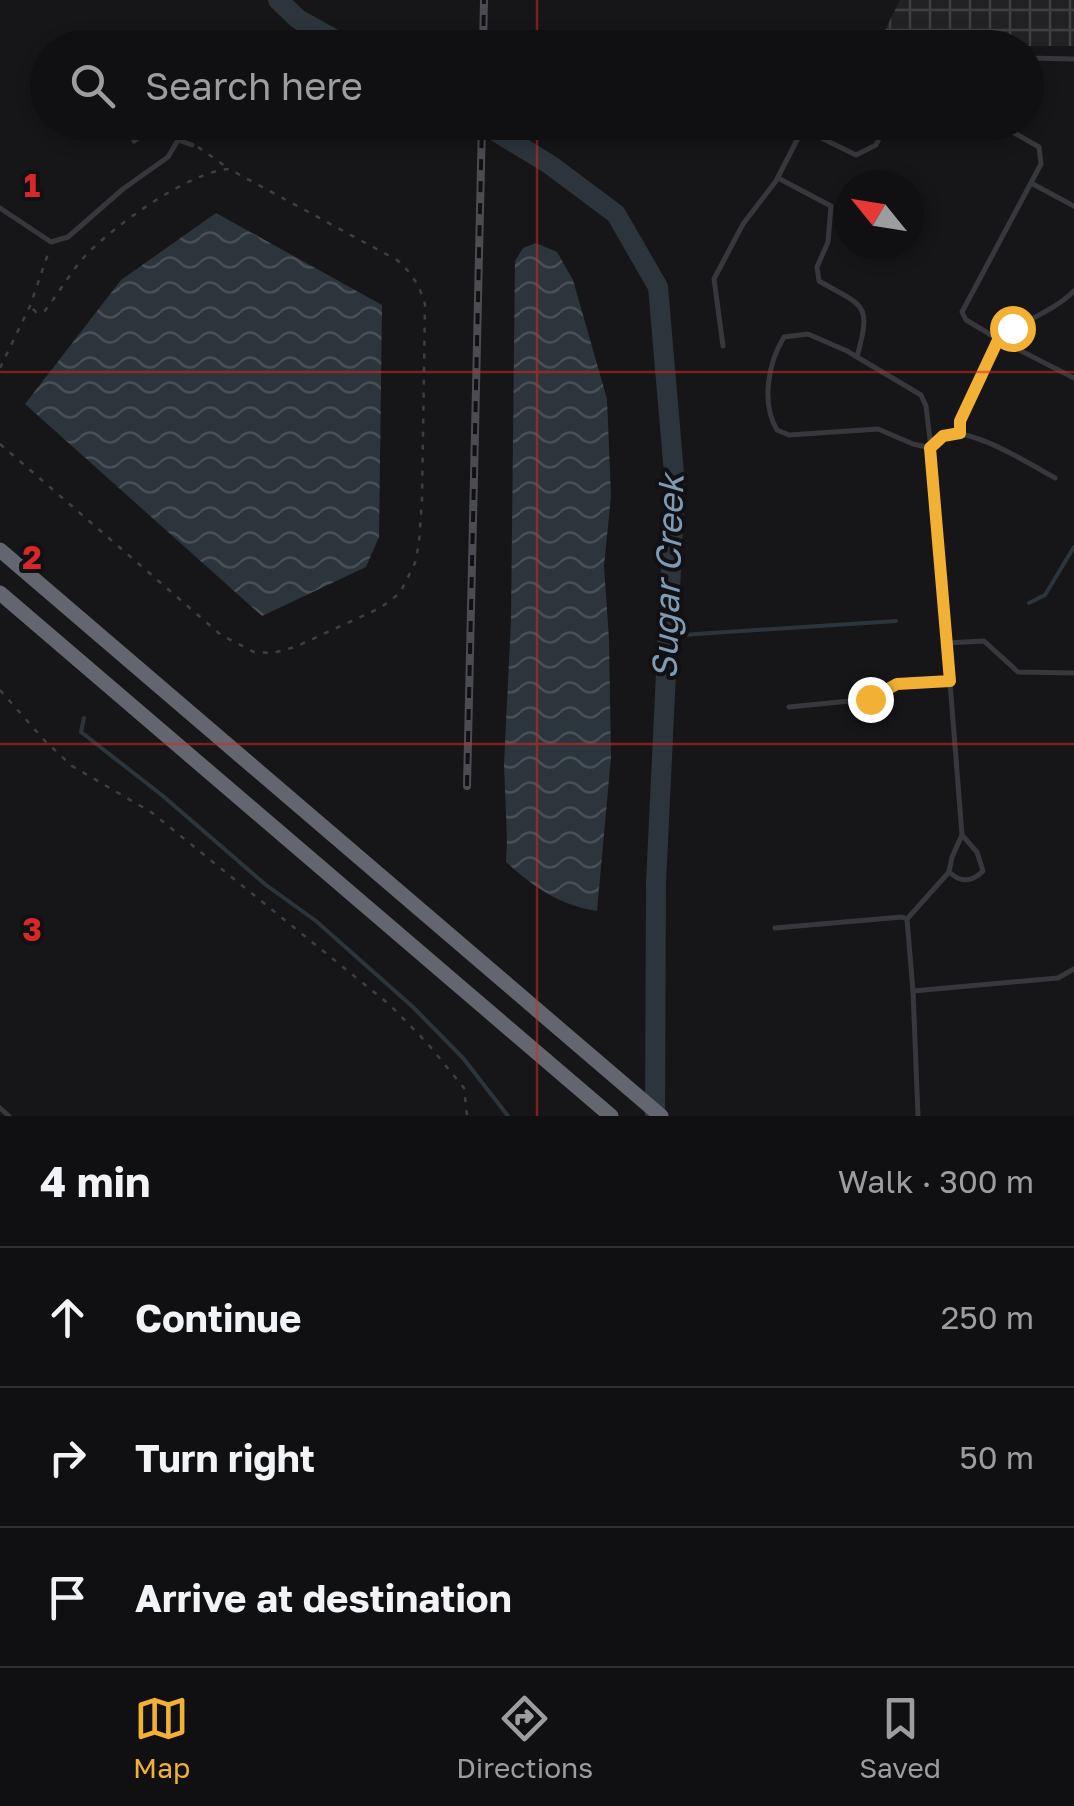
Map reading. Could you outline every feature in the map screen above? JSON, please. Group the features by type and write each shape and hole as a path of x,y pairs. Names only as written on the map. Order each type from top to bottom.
{"highway":[{"path":"0,550 661,1116"},
{"path":"0,593 607,1113"}],"lane":[{"path":"1044,58 1074,58"},
{"path":"0,208 51,242 68,237 168,157 178,140 192,145"},
{"path":"723,346 714,279 743,224 778,178 797,140"},
{"path":"831,140 856,155 876,146 879,140"},
{"path":"1027,140 1039,147 1041,164 962,312 966,320 998,340 1074,378"},
{"path":"778,178 831,206 828,242 817,267 818,281 861,305 866,317 857,357"},
{"path":"1031,183 1074,206"},
{"path":"960,433 960,421 998,340 1074,291"},
{"path":"918,1116 907,919 949,872 962,835 948,642 930,448 926,406 922,395 857,357 808,334 784,338 775,352 769,383 768,407 777,430 789,435 878,429 930,448"},
{"path":"930,448 943,436 960,433 991,444 1055,478"},
{"path":"948,642 984,641 1018,672 1074,673"},
{"path":"790,707 870,699 897,684 950,681"},
{"path":"949,872 968,881 982,871 976,852 962,835"},
{"path":"775,928 907,919"},
{"path":"913,991 1058,978 1074,969"},
{"path":"0,1108 9,1116"}],"path":[{"path":"0,444 221,635 254,652 273,653 295,647 380,608 400,593 415,564 422,499 425,304 419,285 410,271 378,248 229,169 208,151 192,145"},
{"path":"30,306 36,312 44,312 86,255 120,226 184,184 210,172 229,169"},
{"path":"0,368 30,306 51,242"},
{"path":"0,690 72,766 152,812 390,1005 464,1088 467,1116"}],"shaded area":[{"path":"900,0 1074,0 1074,46 1044,46 1044,30 885,30"}],"water":[{"path":"216,213 382,305 379,537 366,567 262,616 25,404 121,280"},
{"path":"536,243 557,252 573,280 607,399 611,496 604,566 611,757 597,911 548,894 506,862 504,764 511,620 515,261 523,248"}],"waterway":[{"name":"Sugar Creek","path":"278,0 298,19 318,30"},
{"name":"Sugar Creek","path":"510,140 616,214 658,287 675,485 656,883 655,1116"},
{"path":"1029,603 1045,595 1074,547"},
{"path":"666,636 896,621"},
{"path":"84,718 81,732 266,885 316,921 413,1007 463,1058 508,1116"}],"railway":[{"path":"483,30 484,0"},
{"path":"467,786 482,140"}],"route":[{"path":"870,699 897,684 950,681 930,448 943,436 960,433 960,421 998,340 1012,328"}]}
